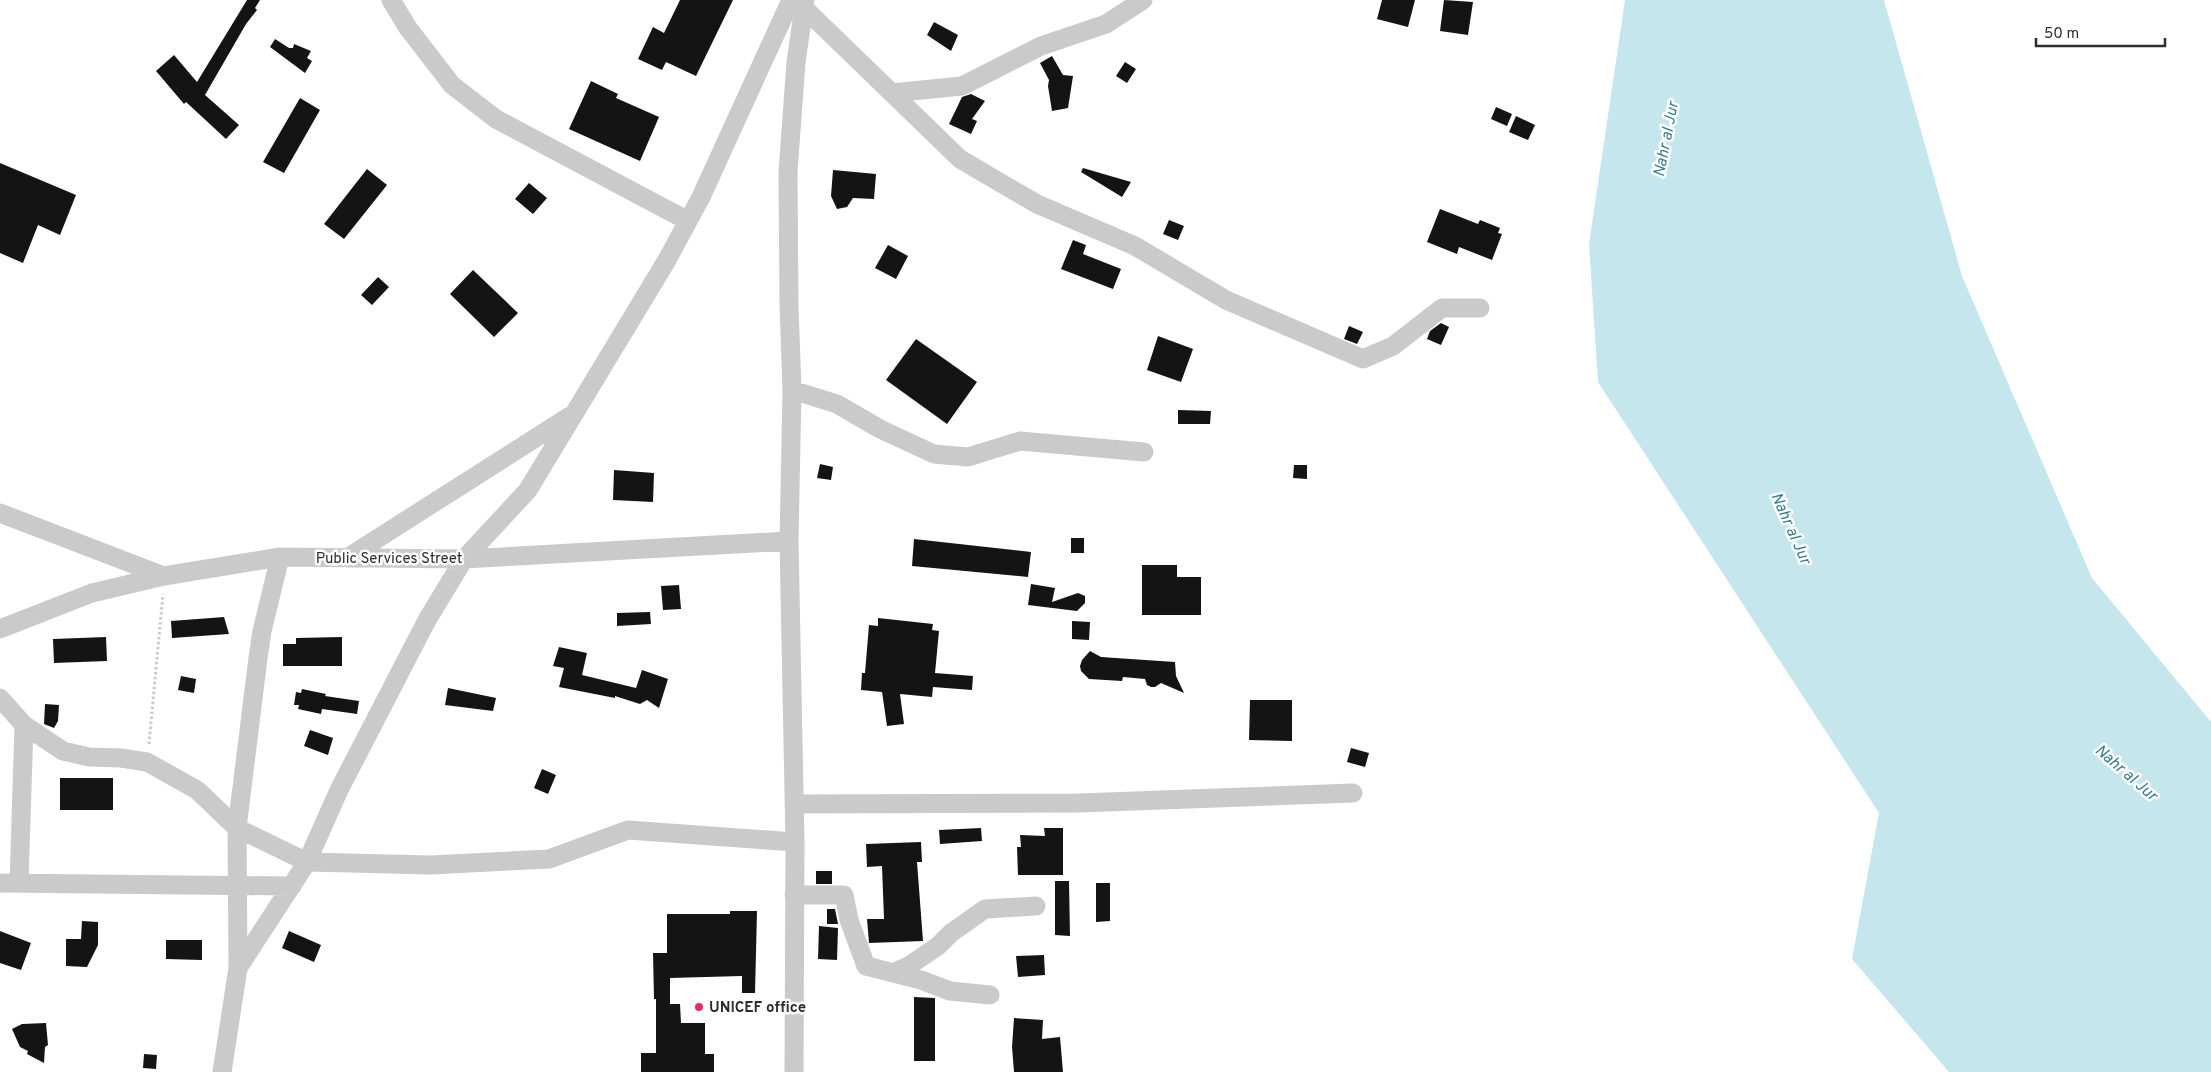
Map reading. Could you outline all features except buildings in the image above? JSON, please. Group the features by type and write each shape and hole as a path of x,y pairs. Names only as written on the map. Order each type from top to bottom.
{"street":[{"path":"391,0 408,28 452,85 496,119 688,221"},
{"path":"892,93 962,86 1041,46 1106,24 1142,0"},
{"path":"238,968 306,862 339,790 427,620 464,559 528,490 668,260 800,3"},
{"path":"800,3 960,159 1037,204 1135,246 1226,300 1364,359 1393,346 1442,308 1480,308"},
{"path":"794,1072 795,842 789,541 792,390 788,172 800,3"},
{"path":"792,390 837,404 880,429 934,454 968,457 1020,440 1144,452"},
{"path":"347,558 575,412"},
{"path":"0,513 164,576"},
{"name":"Public Services Street","path":"0,629 92,593 164,576 280,557 464,559 789,541"},
{"path":"222,1072 238,968 237,828 262,631 280,557"},
{"path":"0,698 24,725 63,751 89,757 121,758 147,762 197,790 237,828 306,862 431,865 549,859 628,830 795,842"},
{"path":"24,725 9,883 292,886"},
{"path":"794,804 1079,803 1354,793"},
{"path":"794,895 844,895 852,929 866,966 894,972 950,991 990,994"},
{"path":"894,972 938,946 951,933 985,909 1036,906"}],"path":[{"path":"147,762 157,675 164,576"}],"water":[{"name":"Nahr al Jur","path":"1625,0 1884,0 1962,276 2092,578 2211,722 2211,1072 1949,1072 1852,959 1879,813 1598,382 1589,244"}],"place":[{"name":"UNICEF office","path":"699,1007"}]}
